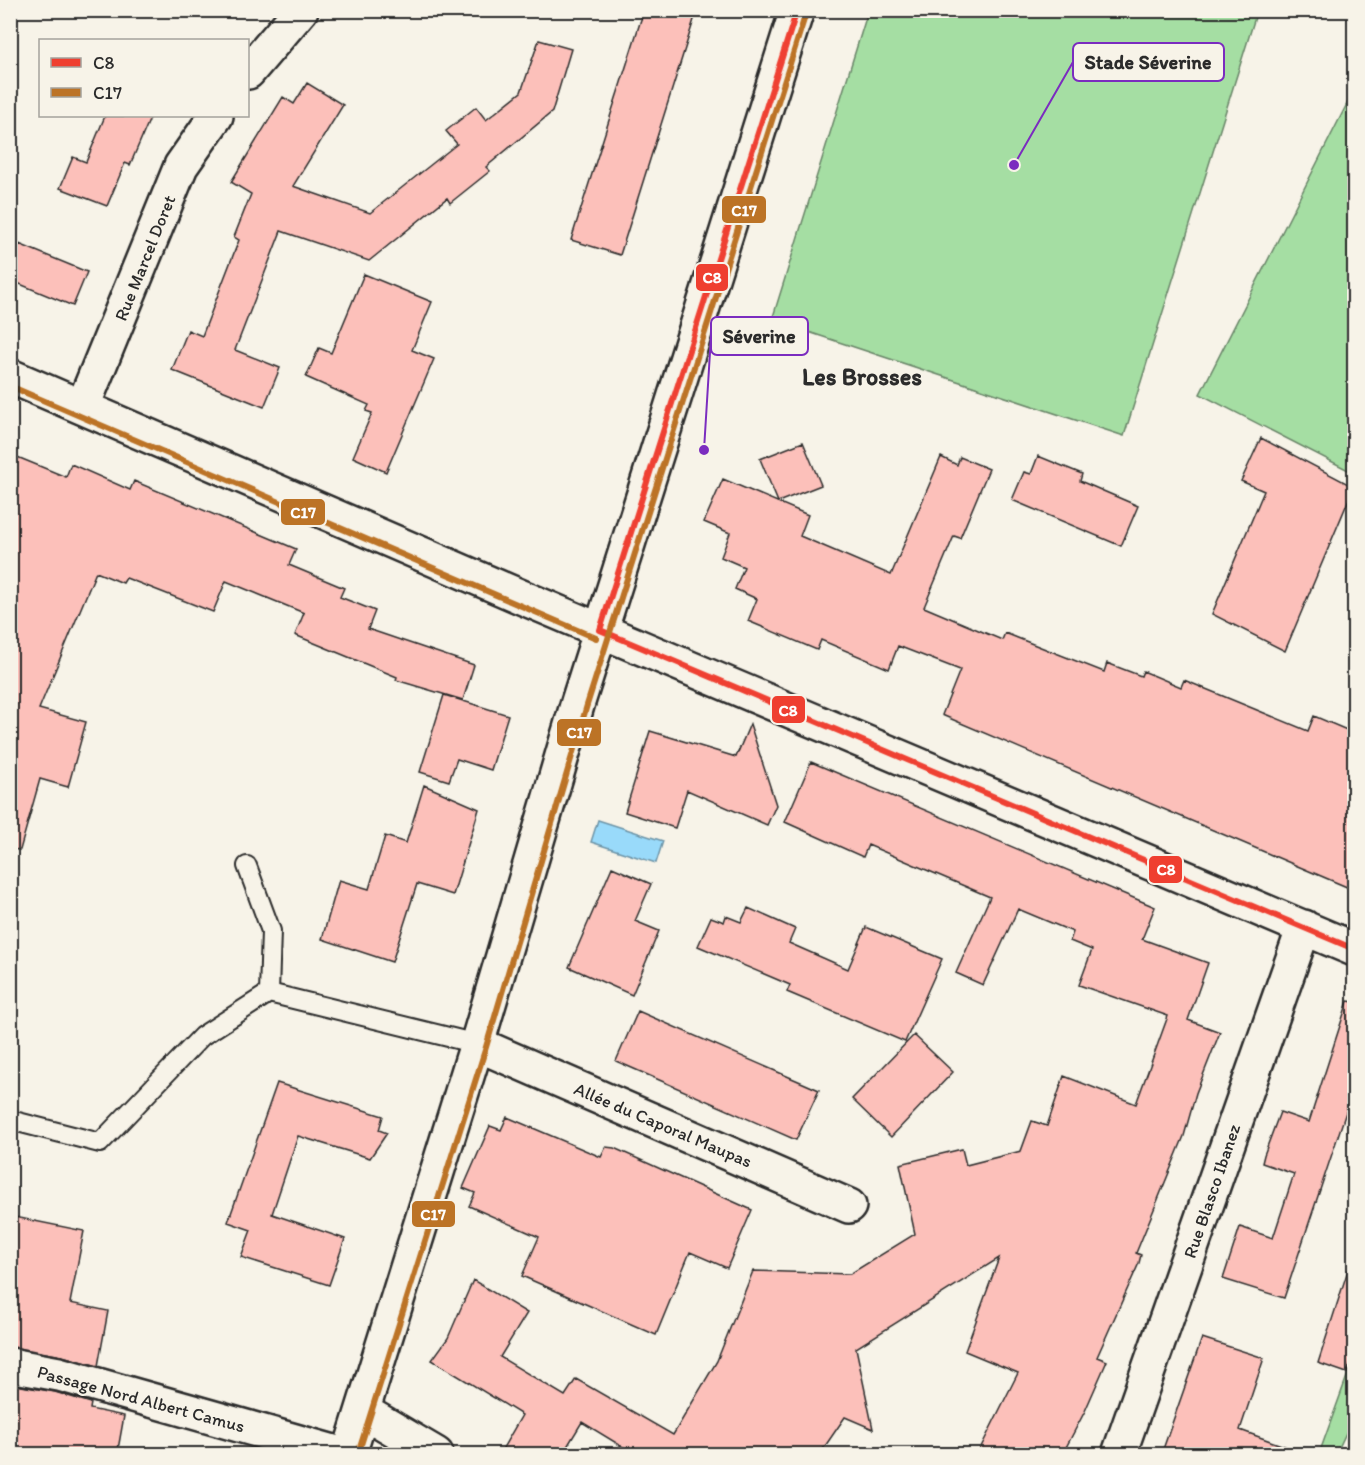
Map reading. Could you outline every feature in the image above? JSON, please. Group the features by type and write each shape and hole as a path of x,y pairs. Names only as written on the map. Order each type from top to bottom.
{"street":[{"path":"249,71 301,10"},
{"path":"349,1455 477,1044 600,630 797,10"},
{"name":"Rue Marcel Doret","path":"84,406 182,166 215,117"},
{"path":"10,376 600,630 1354,949"},
{"name":"Rue Blasco Ibanez","path":"1119,1455 1304,927"},
{"name":"Allée du Caporal Maupas","path":"477,1044 849,1206"},
{"name":"Passage Nord Albert Camus","path":"10,1365 59,1374 341,1455"},
{"path":"363,1411 436,1455"}],"lane":[{"path":"247,866 272,931 269,993"},
{"path":"10,1120 100,1143 202,1036 269,993 477,1044"}],"green space":[{"path":"868,11 1257,11 1124,436 772,320"},
{"path":"1354,90 1354,473 1200,394"},
{"path":"1354,1357 1354,1416 1336,1454 1319,1454"}],"water":[{"path":"598,820 663,841 656,863 591,842"}],"building":[{"path":"644,10 697,10 620,255 571,240"},
{"path":"539,40 571,49 552,112 486,167 490,171 450,203 447,198 369,261 281,231 235,350 280,368 264,407 172,370 188,330 202,336 239,240 234,237 251,194 231,182 283,97 294,104 307,83 343,105 293,186 370,213 457,144 446,131 476,107 486,120 521,92"},
{"path":"105,117 151,117 130,165 125,163 107,206 60,188 73,157 86,162"},
{"path":"19,244 87,272 73,306 10,280 10,265"},
{"path":"364,274 432,302 412,350 434,359 386,472 353,457 372,413 366,411 369,405 306,377 319,348 331,353"},
{"path":"1261,438 1354,487 1285,651 1212,614 1264,491 1241,481"},
{"path":"803,442 821,485 778,502 760,459"},
{"path":"10,454 66,477 71,464 130,490 134,481 296,549 289,565 344,588 340,597 375,611 368,629 474,665 463,700 396,680 397,677 295,635 304,613 226,581 213,612 126,578 123,583 96,572 39,709 86,722 68,787 40,779 20,850 10,849"},
{"path":"1038,456 1082,474 1080,481 1138,506 1121,546 1012,500 1024,472 1031,474"},
{"path":"941,457 957,465 960,457 989,469 960,538 954,536 924,607 1002,640 1005,633 1104,672 1107,663 1141,676 1143,671 1181,687 1184,680 1308,731 1314,716 1354,733 1354,890 942,715 960,670 898,646 889,669 821,640 817,650 748,621 757,599 735,589 744,567 721,557 730,533 704,522 723,479 808,515 800,536 891,575"},
{"path":"444,695 508,715 491,770 457,759 449,781 420,772"},
{"path":"750,724 776,805 767,825 687,790 675,828 625,812 650,731 736,757"},
{"path":"811,762 1155,907 1142,939 1208,963 1188,1020 1220,1032 1196,1093 1184,1136 1136,1253 1141,1255 1139,1263 1097,1357 1107,1361 1085,1411 1062,1455 977,1455 1018,1373 965,1351 999,1258 856,1348 873,1429 845,1417 819,1455 636,1455 582,1422 562,1455 499,1455 522,1415 432,1360 448,1338 473,1280 527,1313 500,1357 565,1396 576,1379 673,1435 717,1361 753,1271 850,1274 915,1234 900,1164 962,1149 966,1165 1021,1151 1032,1121 1047,1126 1064,1076 1136,1104 1168,1016 1079,985 1092,950 1070,941 1073,932 1018,909 983,985 956,973 990,897 868,845 863,857 785,822"},
{"path":"424,785 479,809 453,895 417,884 392,962 322,939 339,880 369,889 385,836 406,843"},
{"path":"612,867 651,884 635,921 659,931 632,995 569,967"},
{"path":"748,908 795,929 789,943 848,969 866,927 942,959 905,1042 787,992 790,985 698,946 711,917 724,922 726,916 741,922"},
{"path":"1348,1001 1354,1002 1354,1088 1284,1298 1223,1279 1240,1227 1273,1238 1294,1174 1262,1163 1264,1155 1280,1112 1309,1122"},
{"path":"638,1011 819,1090 796,1140 616,1061"},
{"path":"914,1035 953,1072 891,1137 852,1099"},
{"path":"277,1083 383,1116 379,1130 387,1133 370,1158 298,1136 272,1214 345,1239 329,1285 241,1257 251,1230 228,1222"},
{"path":"507,1117 601,1157 606,1147 614,1148 752,1210 727,1268 690,1252 656,1335 522,1276 539,1237 469,1206 475,1193 463,1188 490,1126 501,1130"},
{"path":"10,1216 84,1231 70,1303 108,1311 98,1366 62,1356 10,1347"},
{"path":"1348,1270 1354,1271 1354,1353 1347,1373 1318,1363"},
{"path":"1202,1338 1264,1358 1240,1430 1298,1451 1297,1455 1161,1455"},
{"path":"10,1384 55,1392 91,1403 90,1409 124,1416 117,1455 32,1455 10,1450"}],"transit line":[{"name":"C8","path":"600,630 797,10"},
{"name":"C17","path":"358,1454 486,1047 587,705 806,13"},
{"name":"C17","path":"10,386 596,638"},
{"name":"C8","path":"600,630 1354,949"}],"place":[{"name":"Stade Séverine","path":"1014,165"},
{"name":"Séverine","path":"704,450"}],"district":[{"name":"Les Brosses","path":"862,377"}]}
